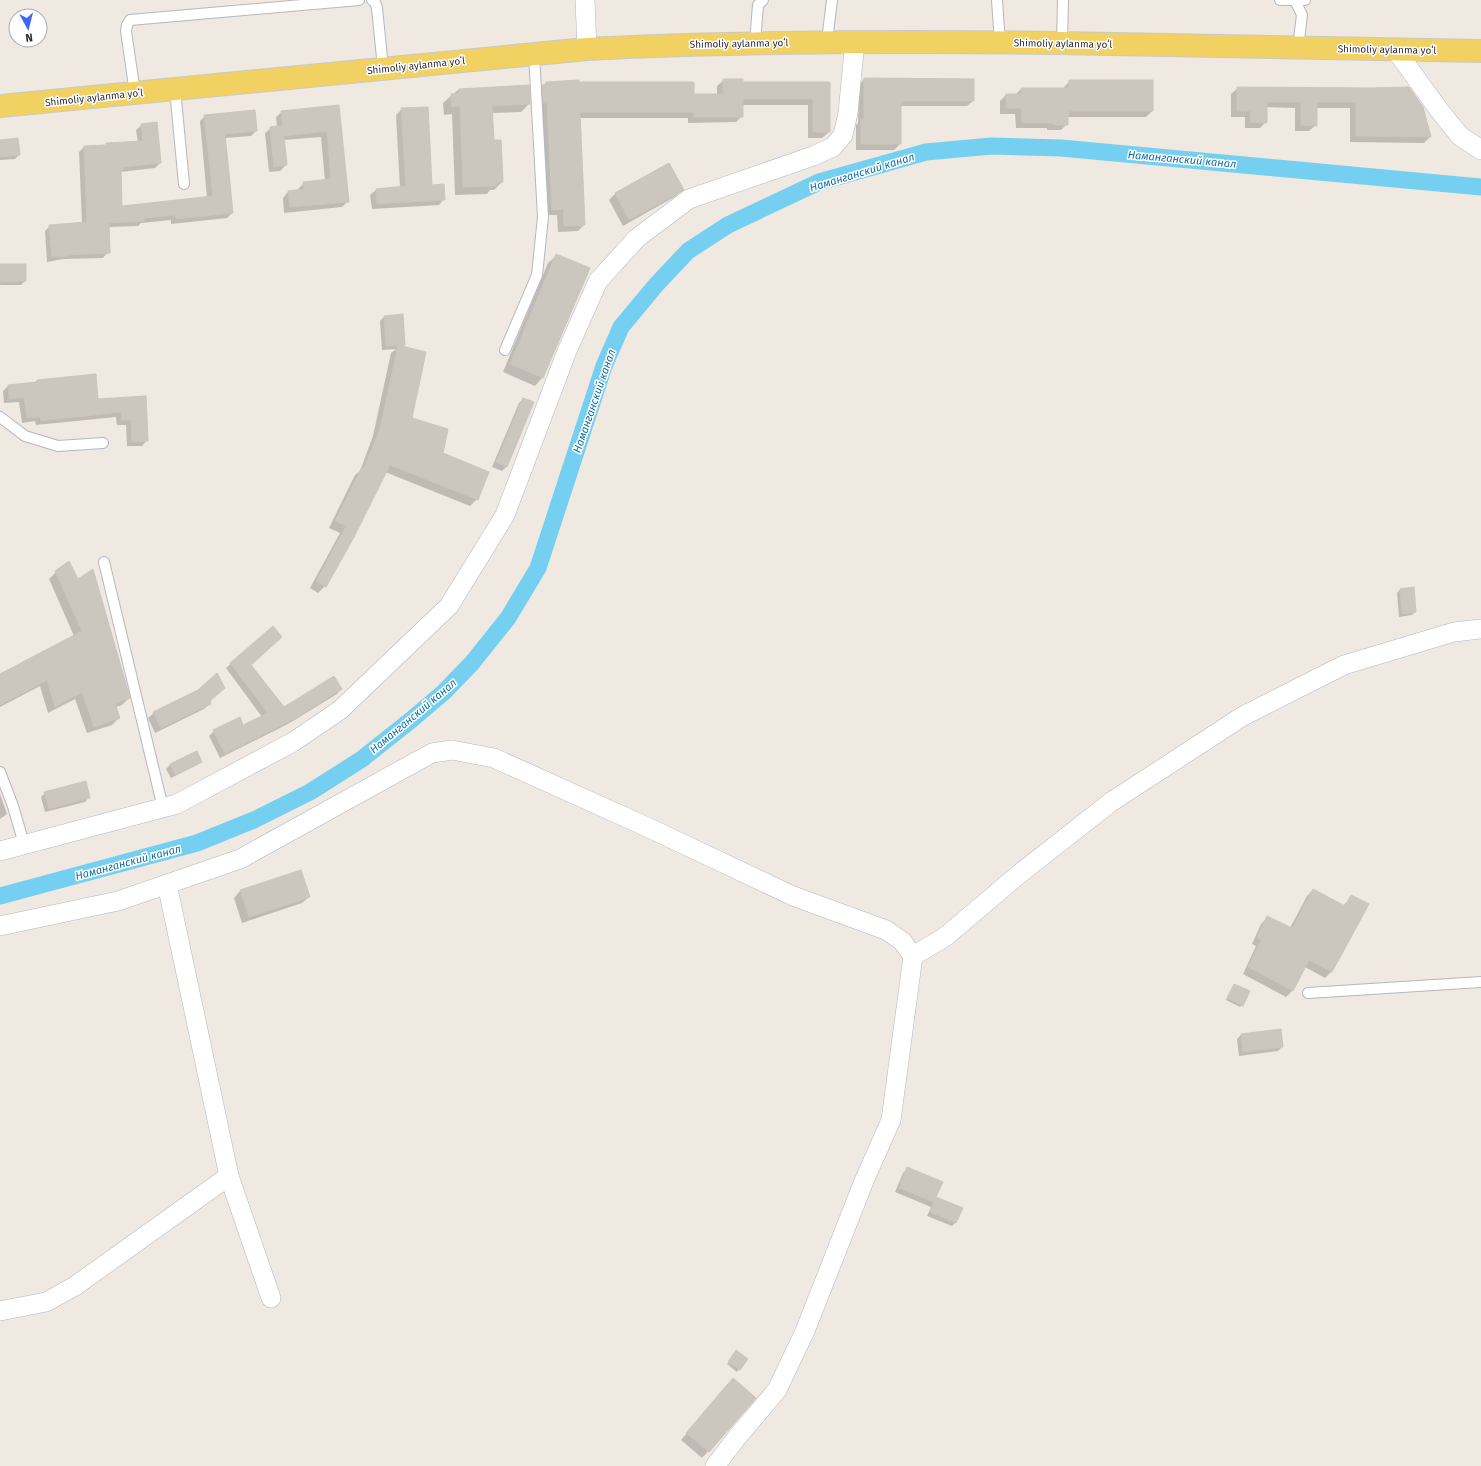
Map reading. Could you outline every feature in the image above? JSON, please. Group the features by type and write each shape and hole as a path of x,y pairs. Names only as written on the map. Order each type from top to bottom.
{"main road":[{"name":"Shimoliy aylanma yoʻl","path":"0,106 587,49 682,44 855,41 1481,51"}],"street":[{"path":"585,0 587,49"},
{"path":"0,851 177,804 293,742 340,710 449,606 505,515 567,351 598,281 637,238 689,199 813,156 833,147 843,135 848,113 855,41"},
{"path":"1395,49 1439,110 1460,136 1481,150"},
{"path":"913,956 945,937 1018,875 1111,802 1243,716 1344,665 1454,632 1481,629"},
{"path":"0,926 118,901 240,859 432,753 452,750 494,758 647,827 793,896 886,930 902,941 913,956 891,1120 864,1181 805,1331 777,1390 715,1466"},
{"path":"167,884 229,1176 271,1298"},
{"path":"0,1311 46,1302 75,1286 229,1176"}],"lane":[{"path":"135,93 126,31 130,20 359,0"},
{"path":"372,0 375,2 377,8 383,68"},
{"path":"755,43 758,5 763,0"},
{"path":"827,41 832,0"},
{"path":"997,0 1000,43"},
{"path":"1062,44 1063,0"},
{"path":"1280,0 1305,0"},
{"path":"1295,0 1302,15 1298,47"},
{"path":"506,350 537,275 543,217 534,54"},
{"path":"175,89 184,184"},
{"path":"0,417 25,436 58,446 103,442"},
{"path":"104,562 163,808"},
{"path":"0,772 13,806 24,844"},
{"path":"1308,993 1481,982"}],"building":[{"path":"864,78 974,79 974,101 901,101 901,144 861,144 861,119 864,119"},
{"path":"723,79 743,79 743,82 830,82 830,132 813,132 813,99 743,99 743,117 694,117 694,112 580,112 585,225 564,226 563,209 552,210 547,103 543,103 542,85 546,84 546,82 579,80 579,82 694,82 694,94 723,94"},
{"path":"1069,80 1153,80 1153,111 1069,111 1068,125 1053,125 1053,123 1022,123 1021,108 1006,108 1006,94 1021,94 1021,88 1069,88"},
{"path":"529,85 530,104 492,106 494,140 501,140 503,182 496,183 496,186 463,187 460,106 452,107 451,94 459,93 459,89"},
{"path":"1237,87 1409,87 1423,107 1431,137 1356,136 1356,102 1317,102 1317,126 1301,125 1301,102 1267,102 1267,123 1250,122 1251,111 1237,111"},
{"path":"339,105 349,202 290,207 288,191 304,189 303,182 331,179 327,131 284,136 287,165 274,167 270,127 283,125 281,111"},
{"path":"428,107 432,185 444,184 445,200 377,204 376,189 406,186 401,108"},
{"path":"255,110 257,131 225,134 233,213 176,219 176,215 144,218 144,221 109,223 110,253 52,257 49,225 87,222 84,146 143,141 141,124 157,122 161,163 123,167 123,170 121,170 122,206 213,196 204,115"},
{"path":"18,138 20,155 0,157 0,140"},
{"path":"669,163 684,190 629,220 615,193"},
{"path":"556,254 590,268 543,378 510,364"},
{"path":"0,264 26,264 26,281 1,282"},
{"path":"403,314 405,345 386,346 384,316"},
{"path":"398,345 426,352 412,418 448,429 443,453 489,472 478,500 390,465 353,539 326,587 316,581 346,526 335,521 362,467 364,468 380,429"},
{"path":"96,374 98,399 146,396 148,441 132,442 131,420 122,420 121,412 41,421 40,417 27,418 24,397 9,399 8,385 37,382 37,380"},
{"path":"523,398 534,402 507,467 496,462"},
{"path":"69,561 78,579 93,569 130,698 115,703 120,718 94,727 82,692 55,707 47,680 0,705 0,674 82,631 55,571"},
{"path":"1414,587 1416,612 1402,614 1400,589"},
{"path":"273,626 282,637 251,665 284,707 334,676 342,689 294,719 225,754 213,730 240,717 243,725 268,713 230,663"},
{"path":"217,673 225,688 210,701 211,704 161,728 153,712 198,690"},
{"path":"197,751 202,762 175,775 170,764"},
{"path":"86,781 90,798 49,809 44,792"},
{"path":"301,870 310,897 249,917 240,890"},
{"path":"1313,889 1345,906 1351,895 1369,904 1332,972 1309,960 1293,991 1248,967 1261,940 1257,938 1267,916 1292,928"},
{"path":"1234,984 1250,991 1243,1006 1227,998"},
{"path":"1281,1029 1283,1047 1243,1052 1241,1034"},
{"path":"907,1167 943,1182 936,1197 963,1208 956,1223 930,1212 934,1202 899,1188"},
{"path":"736,1350 748,1359 740,1370 728,1362"},
{"path":"733,1378 756,1398 709,1452 686,1433"}],"waterway":[{"name":"Наманганский канал","path":"0,896 197,843 254,820 310,792 362,759 444,692 472,663 508,618 538,568 604,366 621,327 656,285 688,251 728,225 819,182 926,152 991,146 1061,148 1481,187"}]}
